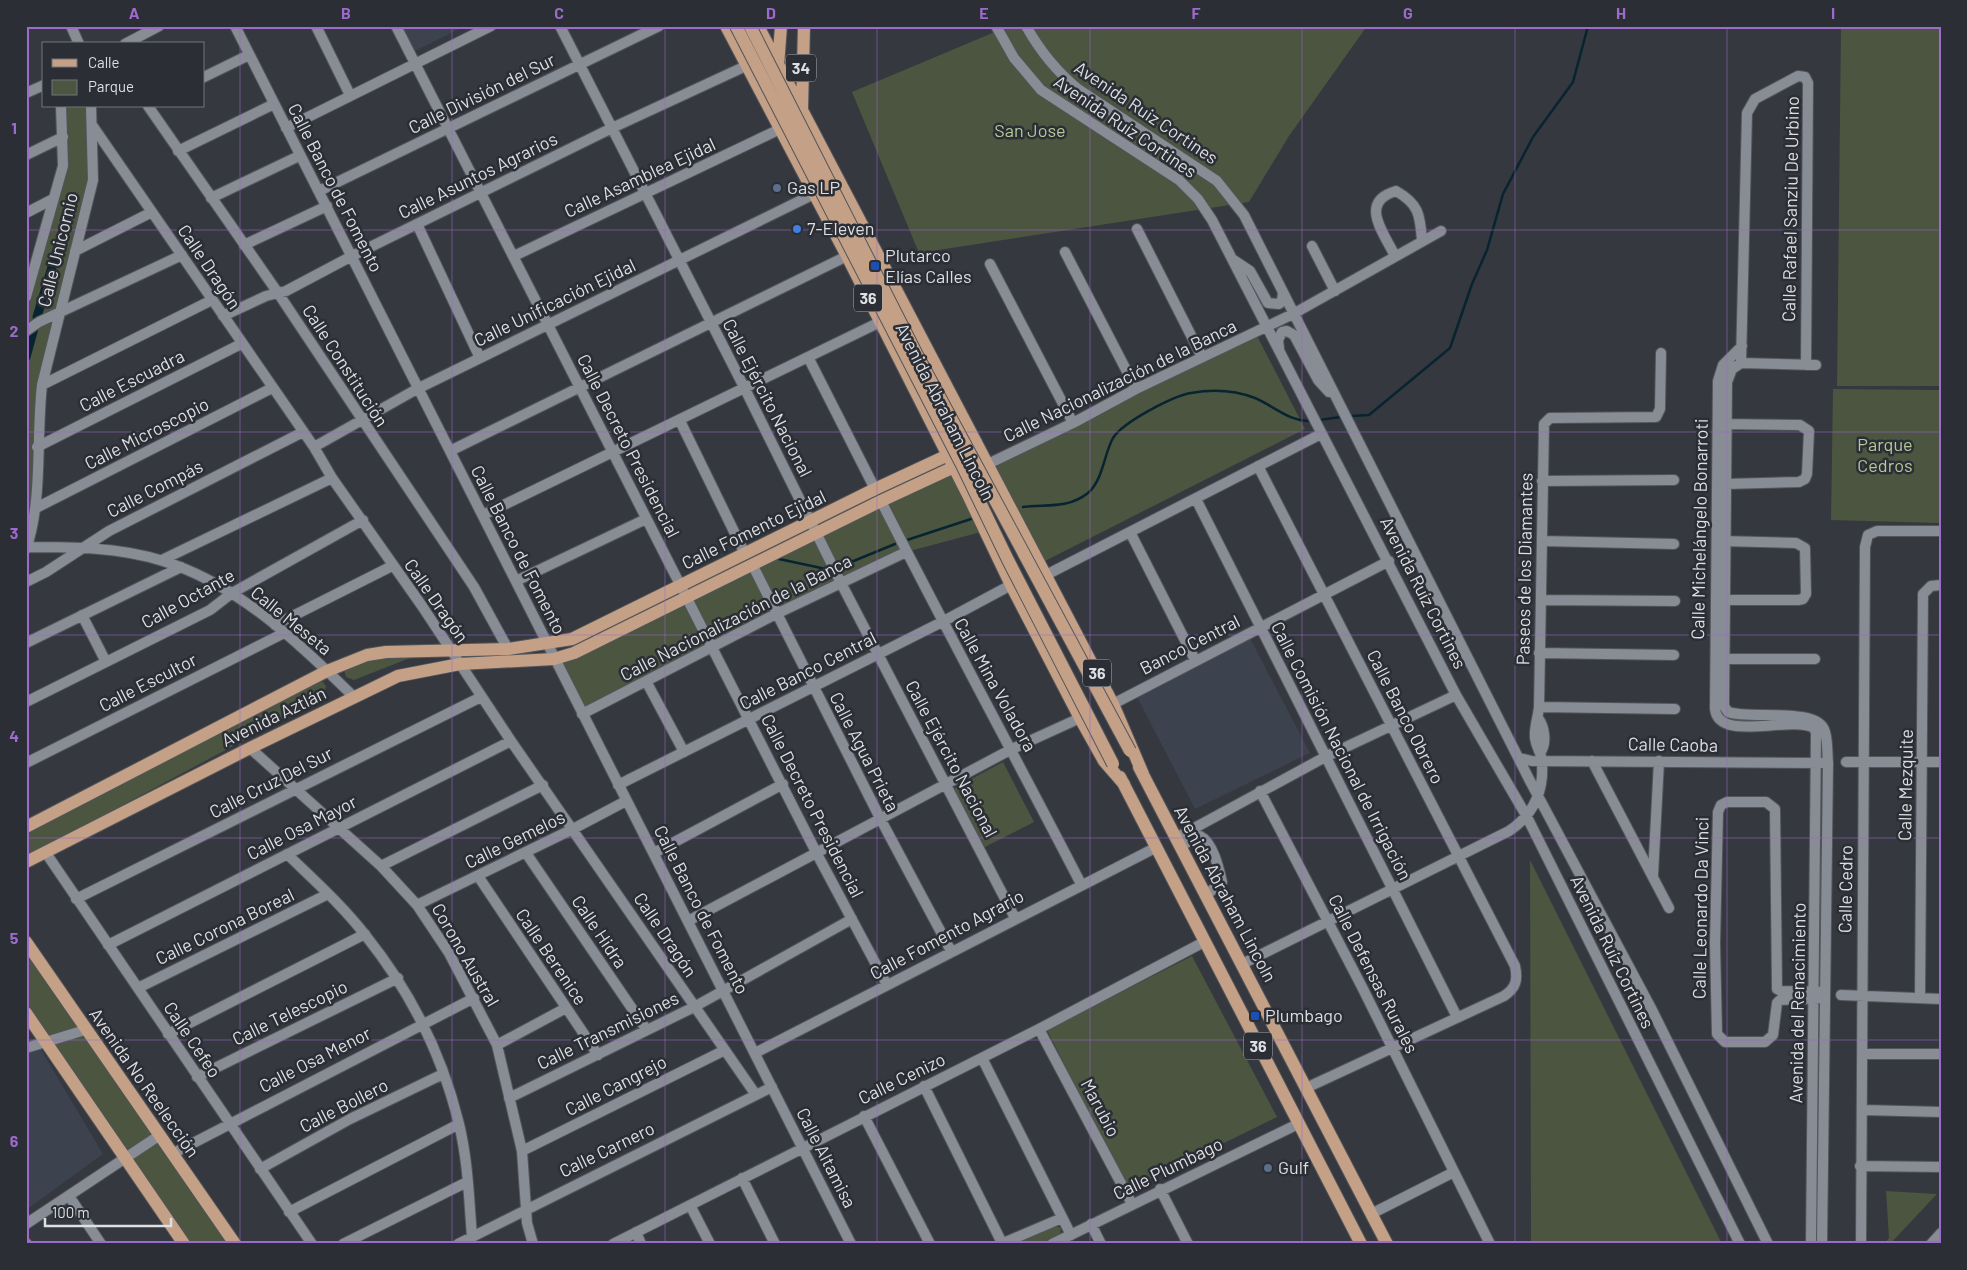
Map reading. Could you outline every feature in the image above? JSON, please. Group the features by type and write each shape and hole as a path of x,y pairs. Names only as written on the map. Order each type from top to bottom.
{"main road":[{"name":"Avenida Abraham Lincoln","path":"726,26 847,256 967,493 1011,585 1080,718 1104,761 1124,784"},
{"name":"36","path":"736,26 844,234 1155,848 1361,1244"},
{"name":"Avenida Abraham Lincoln","path":"750,26 921,361 1206,895 1387,1244"},
{"name":"Avenida Abraham Lincoln","path":"758,26 1113,704 1142,774"},
{"path":"748,65 768,44 777,26"},
{"name":"34","path":"766,99 778,65 781,26"},
{"path":"766,99 776,94 786,82 804,30"},
{"name":"34","path":"802,109 804,30"},
{"name":"Calle Fomento Ejidal","path":"554,658 574,652 753,566 875,489 976,442"},
{"name":"Calle Fomento Ejidal","path":"546,644 572,639 745,554 880,501 954,468 985,459"},
{"path":"967,493 971,483 976,479 984,477 996,480"},
{"name":"Avenida Aztlán","path":"27,827 327,671 367,655 386,652 450,649 508,649 546,644"},
{"name":"Avenida Aztlán","path":"26,862 250,748 354,697 406,674 460,664 554,658"},
{"name":"Avenida No Reelección","path":"26,942 85,1030 235,1244"},
{"path":"26,1013 184,1244"}],"street":[{"path":"71,26 78,42"},
{"name":"Calle Banco de Fomento","path":"235,26 299,156 327,206 417,389 772,1087"},
{"path":"316,26 350,95"},
{"name":"Calle Decreto Presidencial","path":"396,26 615,453 646,519 783,784 817,854 888,985"},
{"path":"286,128 490,26"},
{"name":"Calle Ejército Nacional","path":"560,26 815,527 841,583 1015,918"},
{"name":"Calle División del Sur","path":"319,191 660,26"},
{"name":"Avenida Ruíz Cortines","path":"996,26 1014,58 1041,90 1110,137 1179,180 1198,199 1231,258 1321,434 1389,561 1456,695 1526,816 1740,1244"},
{"name":"Avenida Ruiz Cortines","path":"1026,26 1047,59 1062,76 1078,89 1217,181 1250,224"},
{"path":"129,42 155,27"},
{"path":"205,76 249,54"},
{"name":"Calle Asuntos Agrarios","path":"223,316 286,291 352,256 612,128 748,65"},
{"name":"Calle Rafael Sanziu De Urbino","path":"1798,76 1804,77 1808,83 1811,365 1741,363 1742,346 1747,114 1755,99 1798,76"},
{"path":"26,93 42,85"},
{"path":"178,151 274,104"},
{"name":"Calle Unicornio","path":"26,297 30,270 63,166 61,108"},
{"name":"Calle Unicornio","path":"27,548 36,508 37,447 42,385 93,180 91,108"},
{"name":"Calle Constitución","path":"149,108 278,293 474,587 508,649"},
{"name":"Calle Dragón","path":"92,125 241,344 314,447 332,478 363,520 392,566 511,741 756,1095"},
{"name":"Calle Asamblea Ejidal","path":"514,256 780,129"},
{"path":"26,154 63,137"},
{"path":"211,198 299,156"},
{"path":"1395,256 1375,215 1376,203 1382,195 1396,191 1409,199 1417,210 1422,240"},
{"name":"Calle Unificación Ejidal","path":"314,447 417,389 814,194"},
{"path":"26,213 53,199"},
{"path":"244,246 327,206"},
{"path":"75,251 152,212"},
{"path":"417,224 480,358"},
{"name":"Avenida Ruíz Cortines","path":"1250,224 1293,314 1519,758 1651,1008 1768,1244"},
{"path":"1137,229 1202,357"},
{"name":"Calle Nacionalización de la Banca","path":"985,459 1073,423 1136,389 1293,314 1441,231"},
{"path":"1312,246 1335,291"},
{"path":"1065,252 1136,389"},
{"path":"26,331 59,313 182,255"},
{"path":"450,451 847,256"},
{"path":"1231,258 1250,271 1268,303 1279,304 1282,301 1283,292"},
{"path":"990,264 1073,423"},
{"path":"42,385 212,300"},
{"path":"483,516 880,322"},
{"path":"1279,352 1279,336 1282,332 1291,332 1318,380 1337,400"},
{"name":"Calle Escuadra","path":"37,447 241,344"},
{"name":"Calle Michelángelo Bonarroti","path":"1720,722 1716,716 1715,709 1726,600 1721,541 1726,484 1719,373 1727,359 1742,346"},
{"name":"Paseos de los Diamantes","path":"1539,794 1541,757 1536,749 1535,728 1539,712 1542,481 1546,421 1550,418 1656,418 1660,409 1661,353"},
{"path":"808,357 875,489"},
{"name":"Calle Michelángelo Bonarroti","path":"1728,712 1724,706 1720,659 1723,424 1727,382 1732,369 1741,363"},
{"name":"Calle Microscopio","path":"36,508 272,388"},
{"path":"680,421 745,554"},
{"path":"1723,424 1800,425 1809,430 1807,474 1805,479 1799,482 1726,484"},
{"name":"Calle Compás","path":"26,582 86,547 109,531 303,432"},
{"path":"1046,575 1321,434"},
{"name":"Calle Banco Obrero","path":"1258,466 1515,966 1516,984 1504,996 1457,1017"},
{"path":"162,560 332,478"},
{"path":"1542,481 1674,480"},
{"name":"Calle Comisión Nacional de Irrigación","path":"1196,499 1457,1017"},
{"name":"Calle Mina Voladora","path":"880,501 942,622 1012,749 1081,884"},
{"path":"516,581 646,519"},
{"name":"Calle Octante","path":"26,702 210,610 232,593 363,520"},
{"name":"Calle Cedro","path":"1861,1244 1865,547 1868,535 1877,531 1941,531"},
{"path":"1130,532 1195,660"},
{"path":"1542,541 1674,544"},
{"path":"1721,541 1801,544 1805,548 1806,594 1803,598 1798,600 1726,600"},
{"name":"Calle Meseta","path":"27,548 86,547 162,560 181,567 232,593 275,625 354,697"},
{"name":"Calle Nacionalización de la Banca","path":"582,714 776,614 906,552"},
{"name":"Banco Central","path":"1113,704 1389,561"},
{"path":"275,625 392,566"},
{"name":"Calle Agua Prieta","path":"753,566 881,820 951,950"},
{"path":"26,643 181,567"},
{"name":"Calle Banco Central","path":"618,785 942,622 1011,585"},
{"name":"Calle Mezquite","path":"1920,998 1923,762 1922,594 1930,586 1941,585"},
{"path":"1541,600 1675,601"},
{"path":"82,614 106,662"},
{"name":"Calle Escultor","path":"26,763 284,633"},
{"path":"1539,653 1674,655"},
{"path":"1720,659 1815,659"},
{"path":"646,681 684,752"},
{"path":"1178,842 1260,791 1327,756 1456,695"},
{"name":"Calle Cruz Del Sur","path":"76,899 481,697"},
{"path":"1539,712 1675,709"},
{"path":"1728,712 1741,715 1803,716 1816,720 1818,726 1802,724 1732,726 1720,722 1728,712"},
{"path":"688,922 1012,749 1080,718"},
{"name":"Avenida del Renacimiento","path":"1819,995 1828,763 1825,731 1818,726 1816,732 1815,763 1822,1244"},
{"name":"Calle Osa Mayor","path":"108,945 511,741"},
{"name":"Corono Austral","path":"250,748 297,788 381,866 417,905 449,953 497,1044 522,1151 527,1223 533,1244"},
{"name":"Calle Caoba","path":"1519,758 1527,761 1541,757 1592,761 1828,763"},
{"path":"1592,761 1669,908"},
{"path":"1652,877 1659,762"},
{"path":"1846,762 1941,762"},
{"path":"654,853 783,784"},
{"path":"381,866 543,785"},
{"name":"Calle Defensas Rurales","path":"1260,791 1393,1048 1490,1244"},
{"path":"1242,964 1514,828 1535,806 1539,794"},
{"name":"Calle Gemelos","path":"417,905 526,853 626,801"},
{"name":"Calle Leonardo Da Vinci","path":"1728,802 1766,802 1775,809 1777,989 1819,995 1780,1000 1776,1003 1773,1035 1765,1042 1725,1042 1718,1034 1715,943 1718,812 1721,805 1728,802"},
{"path":"1178,842 1200,836 1204,838 1217,862 1222,882 1206,895"},
{"name":"Calle Fomento Agrario","path":"755,1052 888,985 951,950 1155,848"},
{"name":"Calle Cefeo","path":"46,853 312,1244"},
{"name":"Calle Hidra","path":"526,853 646,1029"},
{"path":"287,854 365,934 398,978 424,1023 459,1124 472,1237"},
{"name":"Calle Berenice","path":"478,876 598,1055"},
{"name":"Calle Corona Boreal","path":"138,988 328,894"},
{"name":"Calle Transmisiones","path":"509,1098 694,1007 852,919"},
{"path":"168,1034 365,934"},
{"name":"Calle Cenizo","path":"613,1244 1039,1029 1204,942"},
{"name":"Calle Telescopio","path":"197,1077 398,978"},
{"path":"1841,994 1941,999"},
{"name":"Calle Osa Menor","path":"172,1154 228,1123 474,998"},
{"path":"497,1044 566,1008"},
{"path":"1306,1088 1457,1017"},
{"name":"Marubio","path":"1039,1029 1132,1204"},
{"path":"26,1048 85,1030"},
{"name":"Calle Cangrejo","path":"522,1151 725,1050"},
{"path":"1862,1054 1941,1054"},
{"path":"982,1058 1070,1235"},
{"name":"Avenida del Renacimiento","path":"1811,1244 1819,1062"},
{"name":"Calle Bollero","path":"260,1169 350,1119 443,1074"},
{"path":"924,1086 1002,1243 1062,1218"},
{"name":"Calle Carnero","path":"458,1244 772,1087"},
{"name":"Calle Altamisa","path":"772,1087 851,1244"},
{"path":"1862,1110 1941,1112"},
{"path":"864,1116 930,1244"},
{"path":"289,1212 459,1124"},
{"name":"Calle Plumbago","path":"1052,1244 1160,1189 1298,1124"},
{"path":"26,1224 160,1135"},
{"path":"1860,1166 1941,1167"},
{"path":"1371,1214 1454,1172"},
{"path":"742,1178 775,1244"},
{"path":"343,1244 467,1182"},
{"path":"1160,1189 1188,1244"},
{"path":"69,1196 101,1244"},
{"path":"690,1205 710,1244"},
{"path":"1091,1224 1101,1244"},
{"path":"636,1232 641,1244"},
{"path":"1931,1244 1941,1233"}],"shaded area":[{"path":"398,26 465,26 411,53"},
{"path":"1250,638 1310,753 1195,809 1136,695"},
{"path":"40,1048 103,1154 26,1210 26,1052"}],"green space":[{"name":"San Jose","path":"1009,26 1367,26 1289,136 1249,202 919,253 852,92"},
{"path":"1841,26 1941,26 1941,386 1837,386"},
{"path":"61,108 91,108 93,180 42,385 26,549 26,297 63,159"},
{"path":"1255,332 1305,429 1043,562 991,467"},
{"name":"Parque Cedros","path":"1833,389 1939,390 1939,523 1831,520"},
{"path":"954,468 985,531 906,552 582,714 554,659"},
{"path":"420,654 354,680 346,677 343,667 375,658"},
{"path":"312,679 322,681 326,686 325,691 317,701 26,857 26,834 37,827"},
{"path":"1003,762 1034,822 981,849 953,789"},
{"path":"1530,860 1722,1244 1531,1244"},
{"path":"26,942 236,1244 183,1244 26,1012"},
{"path":"1192,956 1277,1117 1128,1190 1047,1030"},
{"path":"1886,1191 1937,1194 1890,1244 1884,1244 1889,1238"},
{"path":"1053,1225 1061,1228 1060,1236 1045,1244 1015,1244"}],"waterway":[{"path":"1351,416 1369,415 1450,348 1472,284 1487,250 1503,194 1533,137 1573,82 1588,26"},
{"path":"37,317 67,217"},
{"path":"26,357 34,328"},
{"path":"1023,507 1065,504 1073,502 1088,493 1097,481 1110,444 1118,432 1149,411 1183,395 1207,391 1239,393 1262,401 1295,419 1310,421"},
{"path":"1319,420 1341,417"},
{"path":"907,540 971,519"},
{"path":"839,567 895,544"},
{"path":"779,559 826,569"}],"place":[{"name":"Gas LP","path":"777,188"},
{"name":"7-Eleven","path":"797,229"},
{"name":"Plutarco Elías Calles","path":"875,266"},
{"name":"Plumbago","path":"1255,1016"},
{"name":"Gulf","path":"1268,1168"}]}
